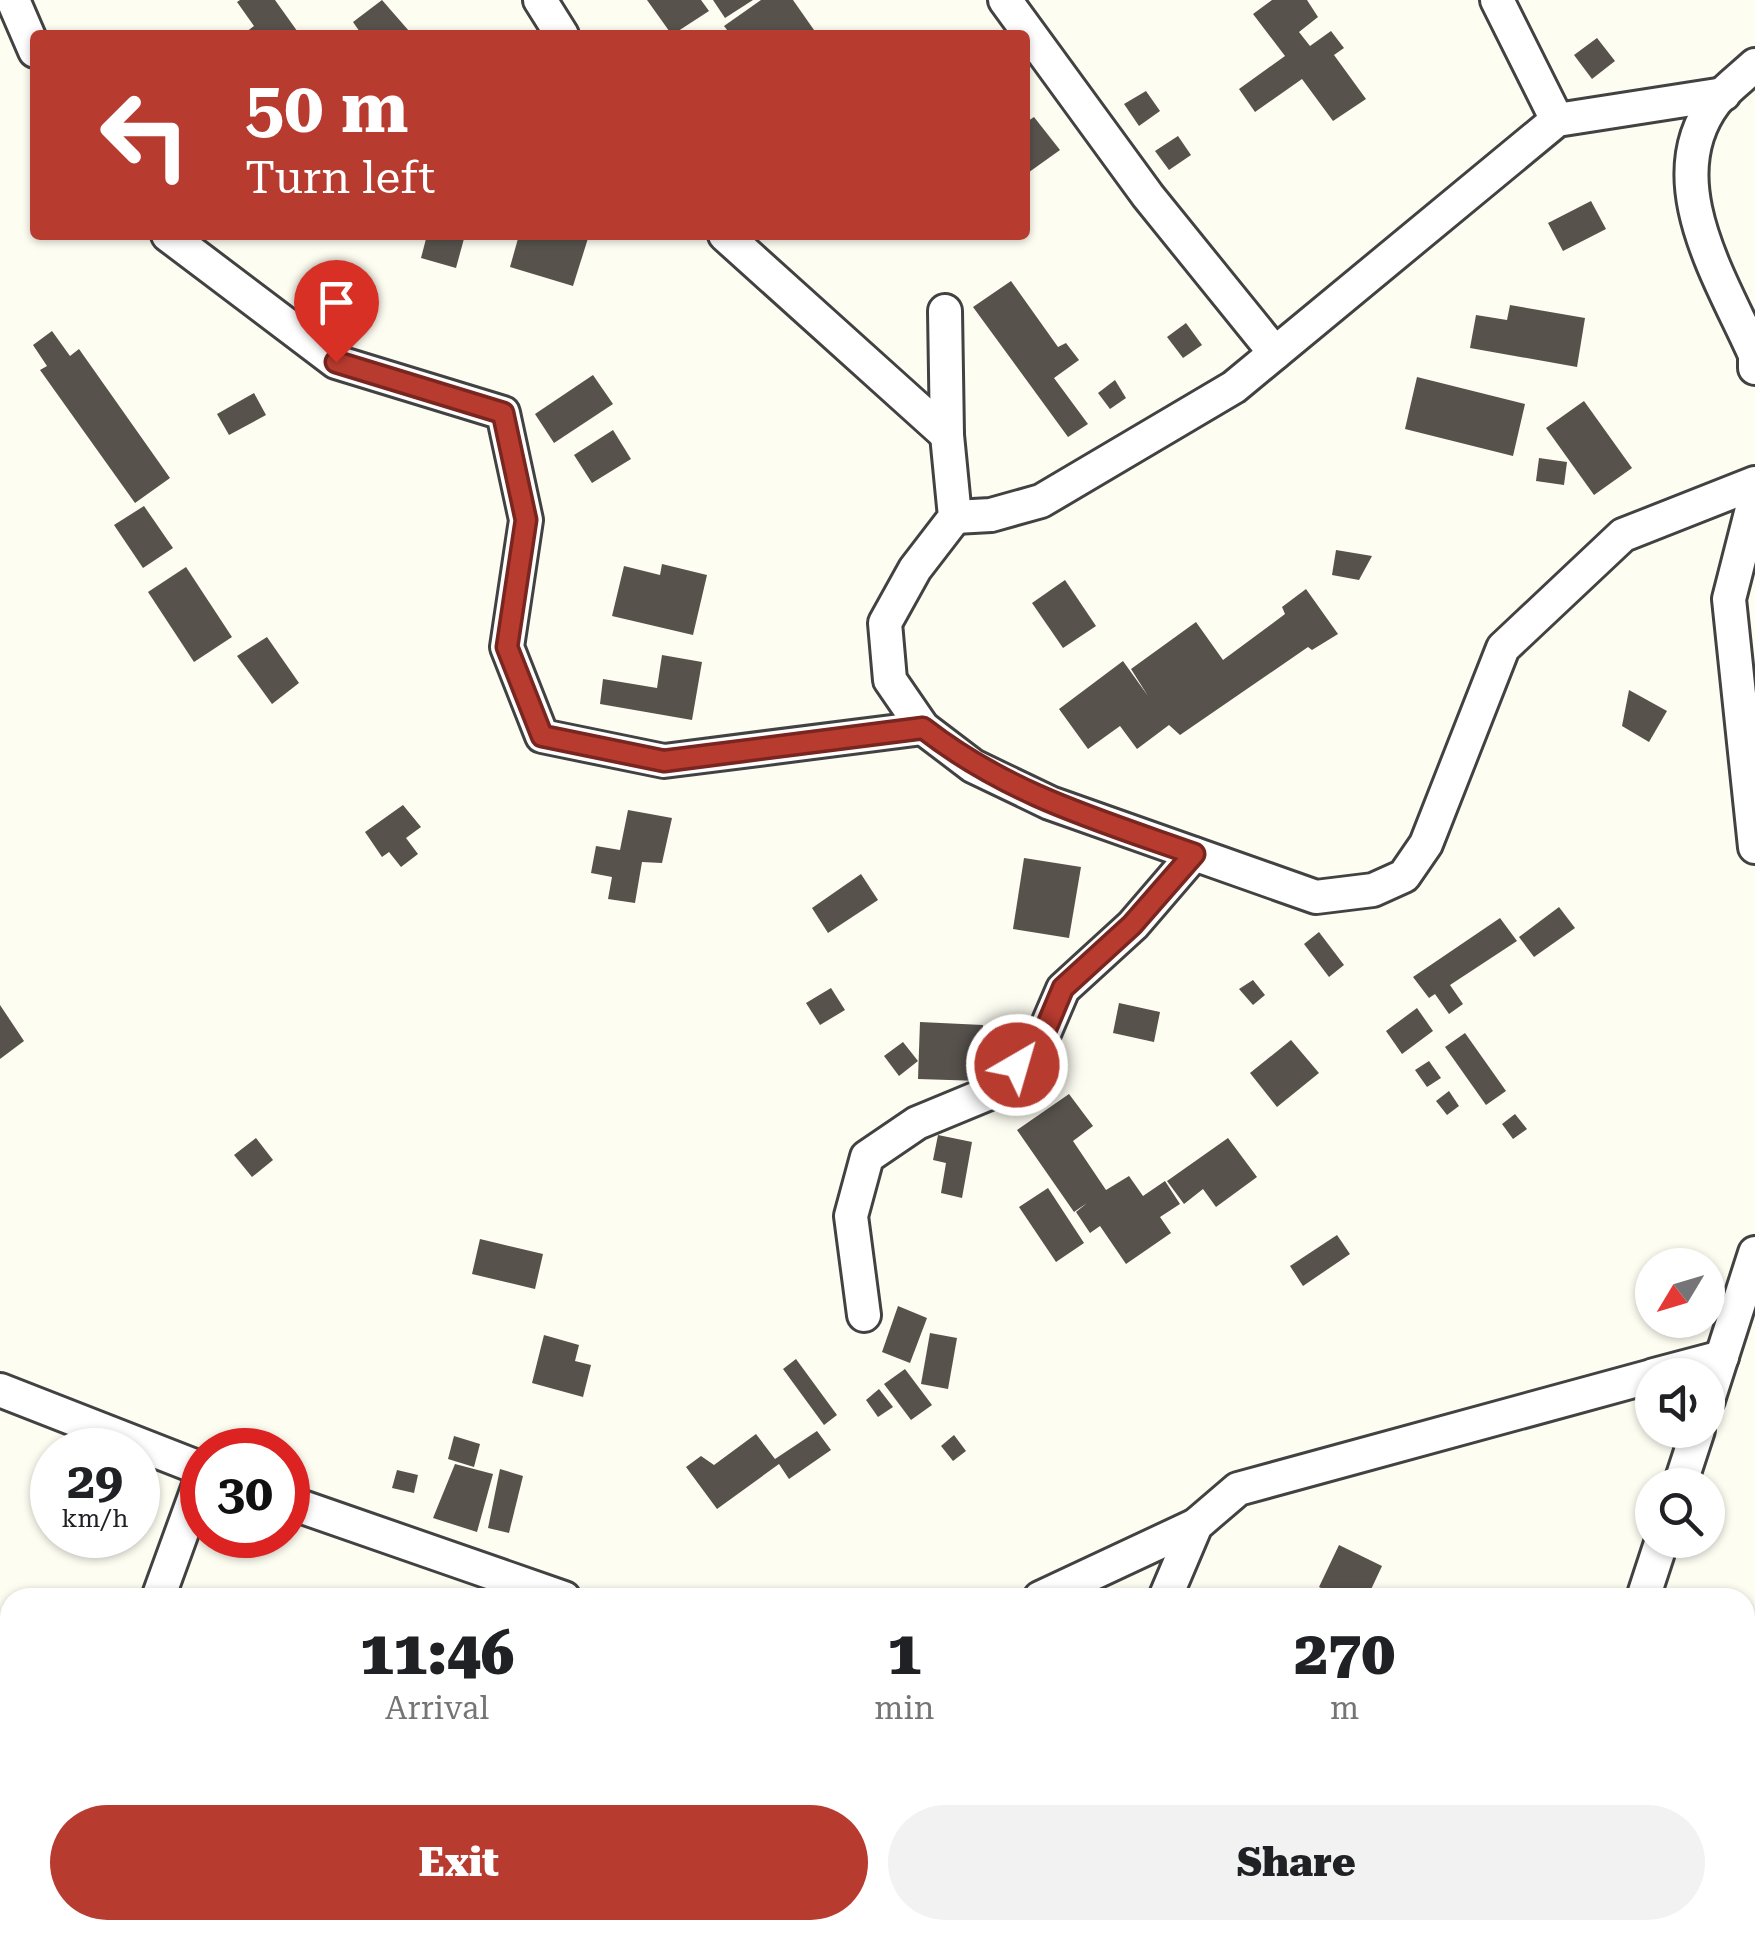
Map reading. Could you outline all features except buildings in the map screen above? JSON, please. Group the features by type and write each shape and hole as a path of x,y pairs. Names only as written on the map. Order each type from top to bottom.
{"street":[{"path":"12,0 30,39"},
{"path":"540,0 559,30"},
{"path":"1004,0 1026,30"},
{"path":"1496,0 1558,120"},
{"path":"1030,35 1148,196 1275,352"},
{"path":"1755,65 1724,94 1695,142 1694,218 1754,355 1755,368"},
{"path":"955,517 991,515 1041,501 1234,387 1558,120 1724,94"},
{"path":"175,240 336,362 503,413 526,520 507,647 542,736 664,761 923,728"},
{"path":"731,240 947,435"},
{"path":"945,312 947,435 955,517 916,569 885,623 890,680 923,728 973,766 1050,803 1316,897 1372,890 1404,876 1426,844 1503,648 1623,535 1755,483"},
{"path":"1755,497 1729,599 1755,848"},
{"path":"864,1315 852,1216 867,1156 917,1123 992,1092 1042,1038 1063,988 1132,925 1194,854"},
{"path":"1715,1358 1722,1356 1755,1253"},
{"path":"1061,1588 1196,1525 1238,1489 1635,1380"},
{"path":"0,1390 180,1460"},
{"path":"310,1510 535,1588"},
{"path":"1169,1588 1196,1525"},
{"path":"162,1588 180,1538"},
{"path":"1646,1588 1656,1558"}],"route":[{"path":"336,362 503,413 526,520 507,647 542,736 664,761 923,728 973,766 1050,803 1194,854 1132,925 1063,988 1042,1038 1017,1065"}]}
